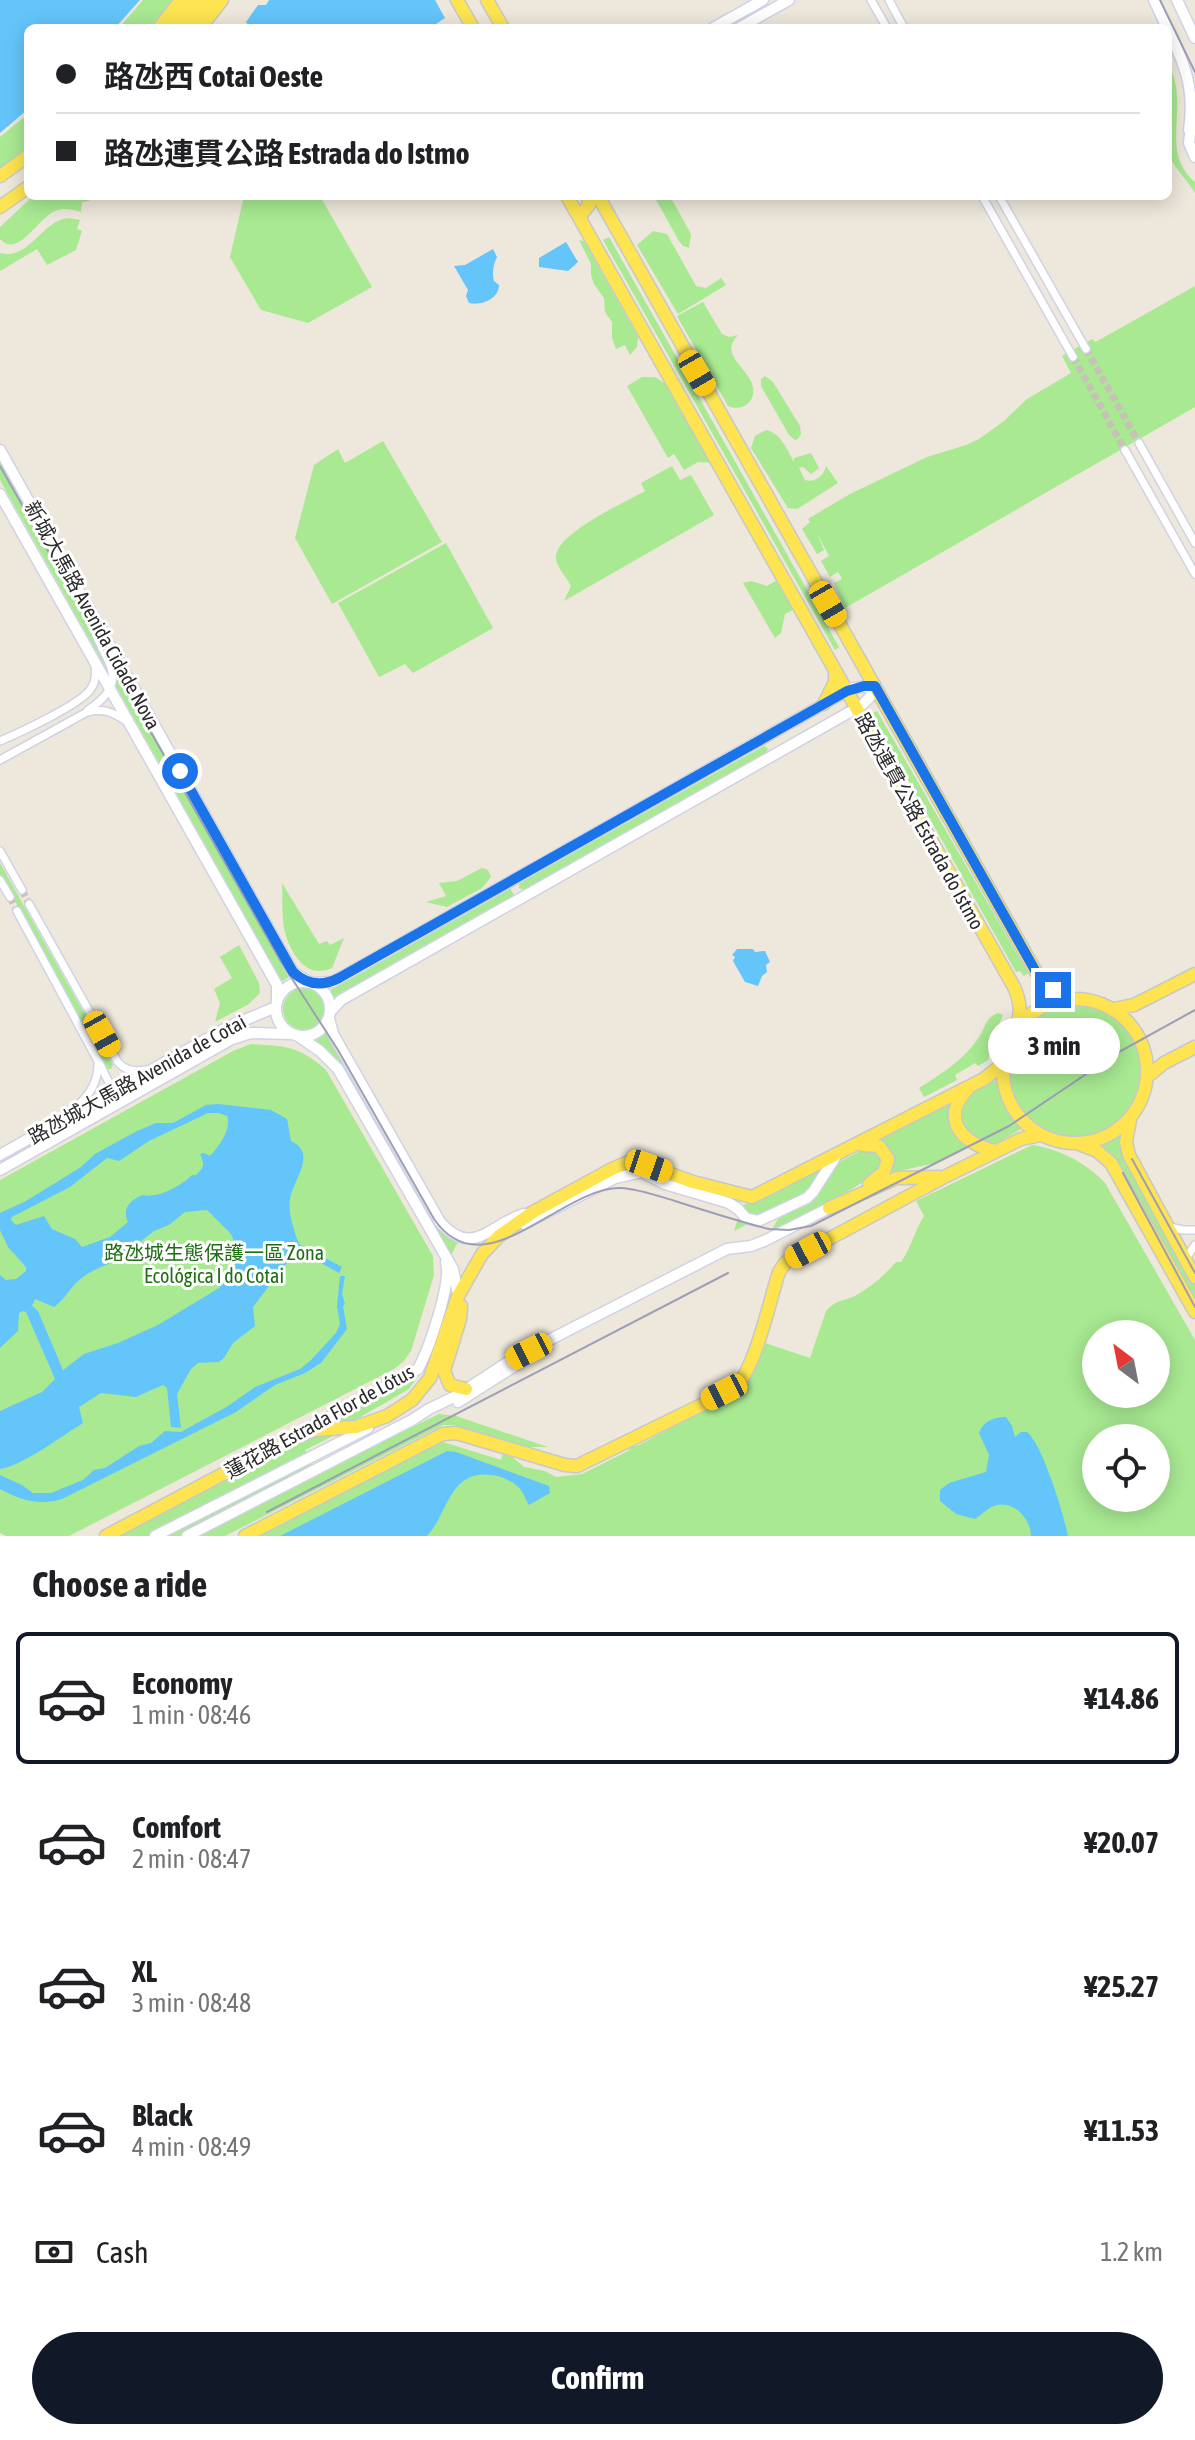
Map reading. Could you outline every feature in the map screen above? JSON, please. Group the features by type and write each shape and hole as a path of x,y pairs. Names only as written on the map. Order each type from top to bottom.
{"main road":[{"path":"162,24 181,0"},
{"path":"174,24 195,0"},
{"path":"187,24 208,0"},
{"path":"203,24 222,0"},
{"path":"457,0 471,24"},
{"path":"487,0 501,24"},
{"path":"720,24 763,0"},
{"path":"746,24 789,0"},
{"path":"1154,0 1166,24"},
{"path":"1177,0 1195,38"},
{"path":"1172,37 1192,85 1189,143 1195,157"},
{"path":"1189,130 1195,116"},
{"path":"0,176 24,159"},
{"path":"0,207 24,190"},
{"name":"路氹連貫公路 Estrada do Istmo","path":"569,200 1014,987 1020,1013 1014,1031"},
{"path":"579,217 589,205 588,200"},
{"name":"路氹連貫公路 Estrada do Istmo","path":"600,200 1041,980 1053,990 1072,998"},
{"name":"新城大馬路 Avenida Cidade Nova","path":"0,450 293,972 311,983"},
{"name":"新城大馬路 Avenida Cidade Nova","path":"0,494 275,981 276,1004"},
{"path":"826,655 838,654 849,642"},
{"path":"824,704 835,682 835,670"},
{"path":"294,1035 313,1035 326,1025 341,1000 857,709 870,697 875,686 847,691 333,982 294,983 281,993 276,1004 279,1023 294,1035 320,1051 338,1069 456,1275 460,1319 444,1371 450,1385 462,1392"},
{"path":"764,738 773,745 774,756"},
{"path":"515,879 517,891 525,896"},
{"path":"1114,1009 1134,1005 1195,974"},
{"path":"311,983 326,994 333,1034 445,1228 457,1237 472,1240 519,1215 533,1212"},
{"path":"1195,1277 1126,1149 1127,1127 1141,1101 1148,1076 1148,1063 1140,1038 1133,1026 1114,1009 1087,999 1055,1001 1039,1008 1014,1031 1005,1052 1003,1081 1011,1104 1027,1125 1041,1135 1078,1143 1097,1151 1111,1163 1195,1312"},
{"name":"路氹城大馬路 Avenida de Cotai","path":"0,1155 228,1027 276,1004"},
{"name":"路氹城大馬路 Avenida de Cotai","path":"0,1170 232,1039 251,1033 294,1035"},
{"path":"1148,1076 1164,1063 1195,1047"},
{"path":"155,1536 378,1423 417,1396 435,1368 459,1293 475,1263 499,1236 533,1212 628,1162 638,1162 693,1182 749,1197 972,1086 1003,1064"},
{"path":"972,1086 957,1104 955,1120 959,1130 972,1144 996,1151"},
{"path":"1078,1143 1105,1137 1131,1117"},
{"path":"245,1536 443,1434 452,1432 573,1466 732,1390 742,1381 749,1366 782,1266 789,1260 996,1151 1021,1139 1041,1135"},
{"path":"829,1208 868,1185 886,1169 888,1159 879,1146 854,1147"},
{"path":"511,1227 517,1227 615,1178 642,1172 665,1184 729,1203 746,1218 758,1221 807,1198 836,1156"},
{"path":"187,1536 412,1420 514,1358 727,1249 764,1241 897,1178 946,1176"},
{"name":"蓮花路 Estrada Flor de Lótus","path":"106,1536 418,1369 447,1286 447,1265 439,1246"},
{"path":"412,1420 474,1393 553,1339"},
{"path":"435,1368 441,1386 449,1393 462,1392"},
{"path":"287,1440 315,1430 348,1428 387,1416"}],"street":[{"path":"871,0 885,24"},
{"path":"889,0 902,24"},
{"path":"984,200 1073,357"},
{"path":"1001,200 1086,349"},
{"path":"1139,443 1195,543"},
{"path":"1125,450 1195,574"},
{"path":"0,760 98,703 110,686 112,665 95,634 94,618"},
{"path":"25,731 87,693 95,678 93,658"},
{"path":"80,715 96,709 109,711 134,728"},
{"path":"0,741 38,728 46,733"},
{"path":"0,851 22,890"},
{"path":"0,880 10,897"},
{"path":"29,904 117,1061 122,1067 133,1071 156,1067"},
{"path":"17,911 111,1085 122,1091 132,1089 163,1072 191,1062"},
{"path":"63,1119 82,1103 92,1089 98,1073 96,1057"},
{"path":"1167,1226 1195,1230"},
{"path":"1185,1260 1195,1245"}],"green space":[{"path":"143,0 173,0 152,24 122,24"},
{"path":"1172,73 1177,100 1177,149 1186,172 1195,182 1195,193 1172,162"},
{"path":"24,117 24,150 0,170 0,137"},
{"path":"29,200 89,200 82,202 81,212 65,209 48,215 14,244 0,239 0,227"},
{"path":"243,200 322,200 372,287 308,323 261,310 230,257"},
{"path":"656,200 672,200 691,234 689,248 679,241"},
{"path":"69,218 80,220 77,229 82,231 76,250 47,265 37,249 0,271 0,253 20,251 51,225"},
{"path":"653,231 667,234 696,286 706,288 721,278 726,285 678,314 637,245"},
{"path":"609,237 839,647 835,650 603,240"},
{"path":"579,240 584,241 638,337 637,347 630,355 625,345 616,349 604,298 594,284 591,264"},
{"path":"1195,286 1195,407 845,608 834,583 842,579 838,572 830,577 821,561 829,556 817,533 824,550 817,554 802,529 810,522 808,519 850,494 927,457 979,439 1027,399 1071,373 1062,356 1092,339 1095,342 1101,339"},
{"path":"703,302 722,334 729,337 738,335 732,343 732,353 753,387 750,402 742,407 728,406 677,316"},
{"path":"765,376 773,382 800,426 798,439 789,435 761,386 761,379"},
{"path":"642,377 655,377 669,386 714,463 698,462 684,470 674,454 668,458 627,386"},
{"path":"766,430 780,438 794,462 794,458 811,453 819,468 811,474 803,467 799,468 805,480 818,478 826,466 838,483 797,509 788,508 751,448 755,436"},
{"path":"383,441 442,542 332,604 295,538 314,465 338,449 345,463"},
{"path":"0,461 290,976 283,981 0,480"},
{"path":"672,466 680,480 691,475 714,515 564,601 571,586 556,559 558,549 566,539 592,520 645,491 641,483"},
{"path":"446,543 493,628 413,673 405,664 379,677 338,603"},
{"path":"779,579 797,608 785,614 781,633 775,638 743,583 751,581 767,586"},
{"path":"877,711 1028,973 1024,976 1020,971 1016,972 871,714"},
{"path":"764,746 768,749 765,754 524,890 519,888 519,883"},
{"path":"0,863 113,1065 111,1069 108,1069 0,874"},
{"path":"482,868 488,870 491,877 482,888 447,907 426,902 446,896 439,883 457,881"},
{"path":"282,883 319,944 327,941 330,945 344,938 332,968 316,971 297,958 284,930"},
{"path":"510,888 514,895 333,998 329,991"},
{"path":"239,945 259,983 260,993 249,1004 215,1022 220,1003 214,989 232,978 220,957"},
{"path":"304,988 319,994 325,1009 319,1024 304,1030 289,1024 283,1009 289,994"},
{"path":"1076,1002 1102,1007 1124,1022 1139,1044 1144,1070 1139,1096 1124,1118 1102,1133 1076,1138 1050,1133 1028,1118 1013,1096 1008,1070 1013,1044 1028,1022 1050,1007"},
{"path":"998,1013 1003,1015 988,1060 978,1066 975,1063 955,1075 957,1080 924,1097 919,1088 959,1059 973,1045 988,1020"},
{"path":"329,1031 438,1228 458,1242 451,1255 336,1060 326,1049 313,1042"},
{"name":"路氹城生態保護一區 Zona Ecológica I do Cotai","path":"251,1044 292,1049 308,1056 326,1070 433,1256 434,1275 411,1351 394,1369 69,1536 6,1536 0,1533 0,1180 233,1051"},
{"path":"996,1080 1005,1106 1021,1129 997,1143 978,1143 960,1122 964,1105 975,1091"},
{"path":"954,1101 970,1146 940,1162 899,1171 888,1177 885,1145 879,1140"},
{"path":"1124,1132 1195,1282 1195,1306 1098,1146"},
{"path":"1032,1145 1072,1158 1105,1183 1195,1340 1195,1536 259,1536 443,1442 501,1460 503,1453 510,1455 524,1467 545,1471 556,1477 582,1474 737,1393 762,1342 810,1358 829,1307 861,1293 896,1262 901,1262 924,1216 916,1201"},
{"path":"866,1148 873,1148 880,1158 881,1165 876,1172 831,1201 771,1231 778,1219 818,1195 835,1164"},
{"path":"825,1164 814,1185 801,1197 734,1231 742,1206"},
{"path":"451,1287 450,1298 426,1365"},
{"path":"421,1373 409,1389 305,1450 316,1474 439,1414 456,1416 548,1447 528,1447 454,1425 443,1425 225,1536 120,1536 311,1436 327,1423"}],"water":[{"path":"0,0 140,0 119,24 24,24 24,112 0,133"},
{"path":"269,0 435,0 445,18 436,24 247,24 258,5 266,5"},
{"path":"566,242 578,262 568,271 539,267 539,258"},
{"path":"493,249 497,257 493,278 499,285 498,290 488,300 469,303 466,296 468,290 454,266 465,265"},
{"path":"737,949 765,951 770,962 758,986 745,982 733,961 735,957 732,955"},
{"path":"206,1105 271,1110 287,1119 291,1141 303,1152 302,1167 290,1199 295,1233 299,1244 342,1267 339,1273 304,1255 289,1260 253,1307 255,1326 233,1343 219,1362 198,1363 191,1369 177,1394 181,1428 171,1427 167,1388 163,1385 136,1397 101,1393 79,1407 83,1423 30,1457 0,1469 0,1411 42,1392 55,1379 26,1312 19,1313 18,1331 0,1348 0,1275 6,1280 16,1279 26,1271 26,1267 8,1247 0,1230 0,1213 26,1201 81,1167 95,1154 135,1132 156,1123 173,1123","holes":["208,1113 227,1116 226,1132 210,1156 200,1154 203,1163 199,1172 169,1190 134,1200 126,1209 128,1222 110,1237 82,1247 75,1239 52,1229 44,1216 16,1225 11,1220 70,1187 107,1158 119,1161 149,1141","207,1210 231,1234 240,1258 219,1288 158,1325 84,1354 63,1370 38,1311 32,1306 35,1299 54,1307 82,1278 130,1256 132,1248 154,1231 169,1225 185,1212"]},
{"path":"340,1276 345,1276 342,1294 347,1329 321,1363 275,1385 236,1412 62,1499 30,1501 0,1489 0,1475 33,1493 51,1493 83,1480 94,1470 105,1468 139,1446 151,1443 165,1431 181,1432 255,1387 300,1369 336,1333 340,1324 337,1306"},
{"path":"1006,1417 1015,1437 1027,1432 1039,1450 1068,1536 1031,1536 1025,1518 1003,1504 988,1509 975,1519 956,1514 940,1501 940,1490 949,1483 986,1472 989,1455 979,1433 990,1420"},
{"path":"447,1451 549,1486 550,1493 529,1505 518,1486 496,1476 478,1475 458,1486 427,1536 280,1536"}],"tunnel":[{"path":"1086,349 1139,443"},
{"path":"1073,357 1125,450"},
{"path":"22,890 29,904"},
{"path":"10,897 17,911"}],"tram line":[{"path":"1160,0 1172,24"},
{"path":"1172,25 1195,72"},
{"path":"0,466 280,960 338,1050 434,1219 454,1239 476,1245 500,1241 574,1202 598,1192 621,1188 769,1229 789,1230 811,1226 1009,1126 1119,1052 1195,1010"},
{"path":"1132,1159 1195,1273"},
{"path":"1123,1173 1195,1307"},
{"path":"267,1512 728,1273"}],"route":[{"path":"180,771 293,972 309,982 326,984 852,688 875,686 1036,972 1053,990"}]}
